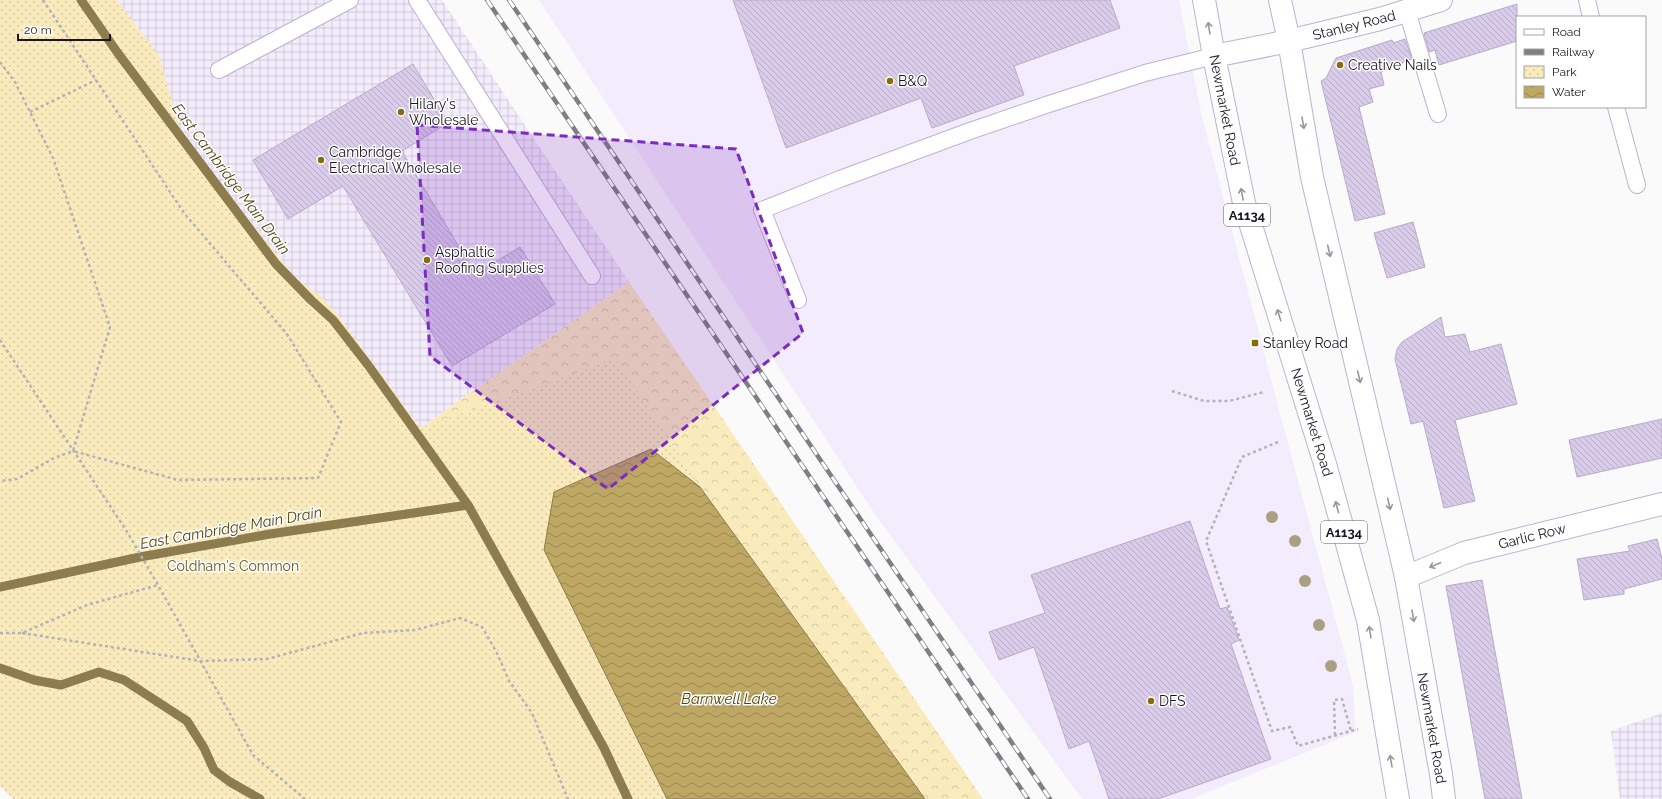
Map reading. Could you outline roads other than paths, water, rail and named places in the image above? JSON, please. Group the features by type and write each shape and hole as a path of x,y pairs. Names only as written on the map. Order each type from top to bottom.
{"main road":[{"name":"Newmarket Road","path":"1204,0 1244,203 1325,464 1368,620 1398,799"},
{"name":"Newmarket Road","path":"1280,0 1289,41 1312,177 1406,577 1441,774 1444,799"},
{"name":"Stanley Road","path":"1214,56 1289,41 1380,19 1441,0"},
{"name":"Garlic Row","path":"1406,577 1464,553 1662,504"}],"lane":[{"path":"219,70 350,0"},
{"path":"417,0 592,276"},
{"path":"1586,0 1591,16"},
{"path":"1407,11 1438,114"},
{"path":"798,300 762,210 840,179 1046,105 1145,73 1214,56"},
{"path":"1616,108 1637,185"}],"water":[{"name":"Barnwell Lake","path":"651,449 700,487 925,799 667,799 544,550 554,492"}],"waterway":[{"path":"81,0 117,52 276,264 333,320 368,365 468,505 604,748 628,799"},
{"name":"East Cambridge Main Drain","path":"0,587 140,557 270,534 468,505"},
{"path":"0,668 34,680 61,685 99,672 124,680 187,721 204,748 214,770 230,782 260,799"}],"railway":[{"path":"487,0 1028,799"},
{"path":"509,0 1050,799"}],"place":[{"name":"Creative Nails","path":"1340,65"},
{"name":"B&Q","path":"890,81"},
{"name":"Hilary's Wholesale","path":"401,112"},
{"name":"Cambridge Electrical Wholesale","path":"321,160"},
{"name":"Asphaltic Roofing Supplies","path":"427,260"},
{"name":"Stanley Road","path":"1255,343"},
{"name":"DFS","path":"1151,701"}],"park label":[{"name":"Coldham's Common","path":"233,566"}]}
